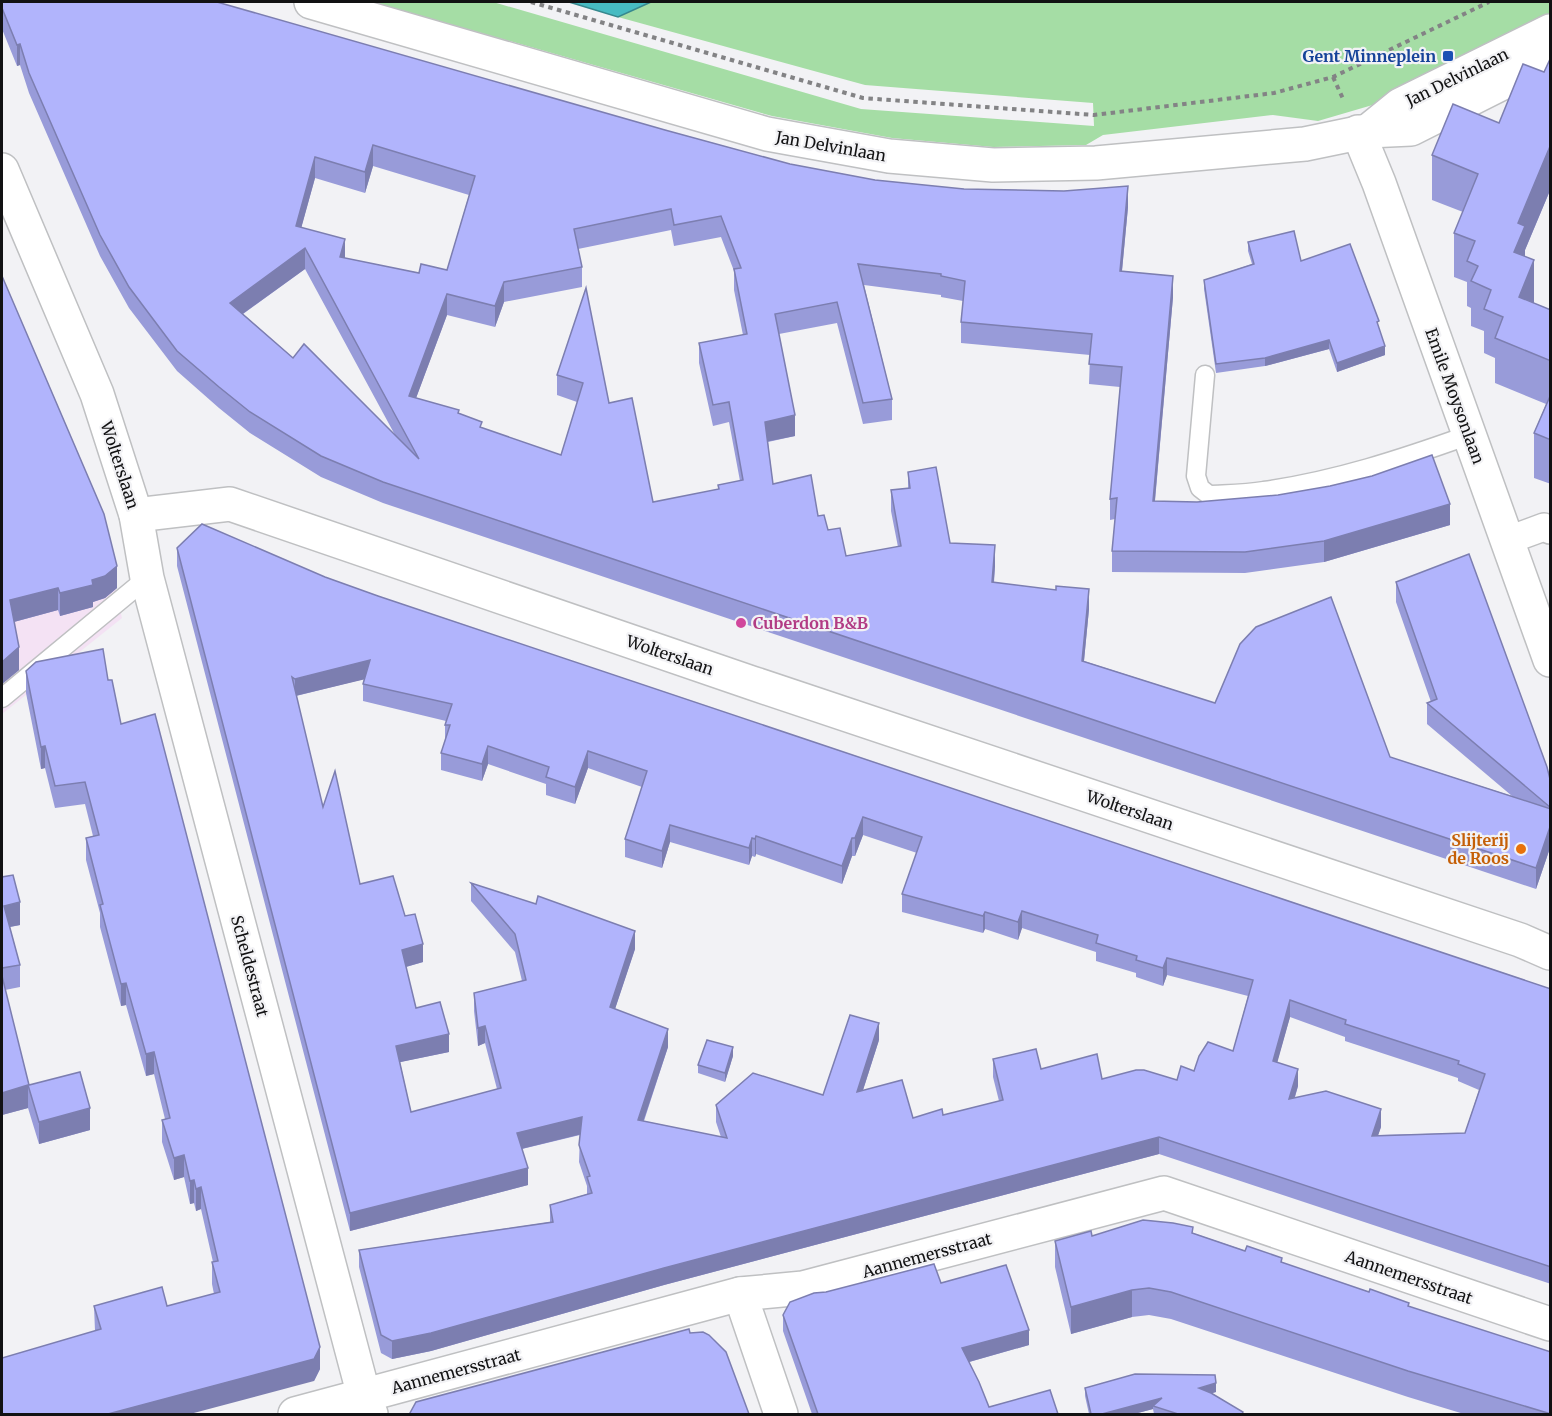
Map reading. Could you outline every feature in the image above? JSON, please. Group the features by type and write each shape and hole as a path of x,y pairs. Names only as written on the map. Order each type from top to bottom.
{"street":[{"name":"Jan Delvinlaan","path":"311,2 767,134 889,156 993,165 1096,163 1305,144 1363,131 1412,129 1551,59"},
{"name":"Jan Delvinlaan","path":"1363,131 1400,105 1551,31"},
{"name":"Emile Moysonlaan","path":"1363,131 1379,183 1506,541 1551,660"},
{"name":"Wolterslaan","path":"2,170 98,393 136,516 230,504 775,691 1520,940 1551,953"},
{"name":"Scheldestraat","path":"136,516 147,578 367,1405"},
{"path":"1506,541 1544,527 1551,530"},
{"name":"Aannemersstraat","path":"295,1414 367,1405 740,1294 802,1288 1164,1193 1551,1324"},
{"path":"740,1294 781,1414"}],"lane":[{"path":"1205,375 1196,476 1200,488 1209,495 1263,492 1330,479 1404,458 1469,435"},
{"path":"2,698 147,578"}],"path":[{"path":"531,2 863,98 1094,115 1274,93 1333,78 1489,2"}],"shaded area":[{"path":"2,520 104,536 122,618 2,714"}],"green space":[{"path":"373,2 493,2 861,109 1094,126 1093,103 865,85 618,17 651,2 1550,2 1550,22 1393,99 1318,121 1273,115 1103,135 1086,145 993,147 892,138 772,116"}],"water":[{"path":"569,2 651,2 618,17"}],"building":[{"path":"2,2 217,2 790,164 875,180 964,189 1064,191 1128,186 1120,271 1173,276 1153,501 1197,502 1278,495 1372,476 1432,455 1450,504 1324,541 1245,552 1112,551 1117,498 1110,499 1122,367 1089,364 1092,334 961,322 965,281 941,276 941,274 858,264 892,399 863,403 837,302 775,314 795,415 765,422 773,484 811,475 818,516 824,515 828,530 840,528 846,556 901,546 891,490 910,488 908,472 936,467 950,543 995,545 992,582 1056,590 1056,586 1089,589 1082,661 1215,703 1240,644 1256,627 1331,597 1390,757 1551,809 1551,824 1536,868 383,482 321,456 250,412 177,351 129,287 100,235 29,73 20,44 17,45 2,8","holes":["373,145 475,176 447,270 421,264 419,273 340,257 345,239 296,226 315,157 365,172","671,209 674,225 721,216 741,268 734,269 747,334 699,343 713,405 729,402 743,480 718,485 719,489 653,502 632,398 609,403 586,288 557,375 583,383 561,455 480,427 482,422 458,413 459,410 409,396 447,294 495,306 504,282 582,267 574,229","305,248 419,459 304,344 293,358 230,303"]},
{"path":"1551,57 1551,144 1518,223 1525,226 1514,252 1534,260 1519,297 1551,310 1551,361 1495,338 1503,317 1484,309 1491,290 1471,281 1478,266 1467,261 1475,241 1454,233 1478,174 1432,155 1453,104 1499,123 1523,64 1544,72"},
{"path":"1294,231 1301,261 1350,244 1379,321 1377,322 1385,346 1337,363 1329,340 1265,358 1216,364 1204,280 1254,264 1248,242"},
{"path":"2,276 104,514 117,566 105,576 92,580 93,585 60,593 58,588 10,600 19,647 2,662"},
{"path":"1551,394 1551,440 1534,433"},
{"path":"202,524 325,577 378,596 1551,989 1551,1267 1159,1137 664,1268 431,1333 392,1341 381,1335 359,1250 553,1222 550,1205 592,1193 587,1177 590,1176 579,1145 582,1117 517,1133 528,1168 350,1213 177,548","holes":["370,660 363,684 452,704 445,725 450,725 441,753 482,764 488,746 549,767 546,777 575,787 588,751 647,771 625,839 662,851 670,825 749,848 752,838 755,839 756,836 842,866 852,838 855,838 863,817 922,837 902,894 983,916 985,912 1018,922 1022,911 1098,935 1096,943 1137,956 1136,960 1163,968 1167,958 1253,980 1233,1051 1208,1042 1199,1056 1194,1071 1181,1066 1177,1080 1144,1070 1102,1079 1097,1054 1041,1069 1036,1049 993,1059 1003,1100 943,1115 942,1109 913,1118 902,1080 857,1092 879,1023 850,1015 823,1095 753,1073 716,1105 727,1138 638,1120 668,1029 610,1007 635,931 538,896 536,904 471,883 515,934 526,980 474,993 478,1028 485,1026 501,1088 411,1112 396,1046 449,1034 440,1002 416,1008 402,950 423,944 415,914 405,916 393,876 360,884 335,771 323,807 292,677 295,679","1290,1000 1346,1020 1345,1024 1459,1061 1458,1064 1485,1074 1465,1133 1372,1136 1381,1109 1326,1091 1289,1099 1298,1069 1273,1061"]},
{"path":"1469,554 1547,767 1551,783 1551,808 1427,703 1437,699 1396,582"},
{"path":"103,649 108,680 112,680 121,724 155,714 320,1347 314,1359 108,1414 2,1414 2,1358 101,1329 94,1306 162,1287 167,1306 220,1292 212,1262 218,1261 201,1187 196,1189 194,1180 190,1181 184,1155 174,1158 162,1120 170,1118 154,1052 146,1054 126,983 121,984 100,905 103,904 86,838 99,835 85,782 55,786 45,746 41,747 26,671 36,662"},
{"path":"13,875 20,902 4,906 20,965 2,968 2,877"},
{"path":"2,976 29,1085 80,1072 90,1108 39,1122 28,1085 2,1093"},
{"path":"707,1040 733,1047 725,1073 698,1065"},
{"path":"1143,1220 1193,1227 1192,1233 1245,1251 1247,1246 1282,1258 1281,1262 1369,1292 1370,1289 1409,1303 1408,1306 1551,1352 1551,1414 1408,1371 1171,1292 1149,1288 1132,1290 1071,1307 1055,1241 1091,1231 1092,1236"},
{"path":"934,1264 941,1283 1006,1265 1029,1330 962,1348 989,1407 1050,1390 1058,1414 818,1414 783,1315 790,1302 814,1293 826,1292"},
{"path":"689,1329 690,1333 703,1332 709,1335 726,1352 749,1414 410,1414 416,1402"},
{"path":"1135,1374 1215,1375 1216,1383 1199,1388 1243,1412 1242,1414 1178,1414 1153,1406 1162,1398 1102,1414 1091,1414 1085,1388"}],"place":[{"name":"Gent Minneplein","path":"1448,56"},
{"name":"Cuberdon B&B","path":"741,623"},
{"name":"Slijterij de Roos","path":"1521,849"}]}
